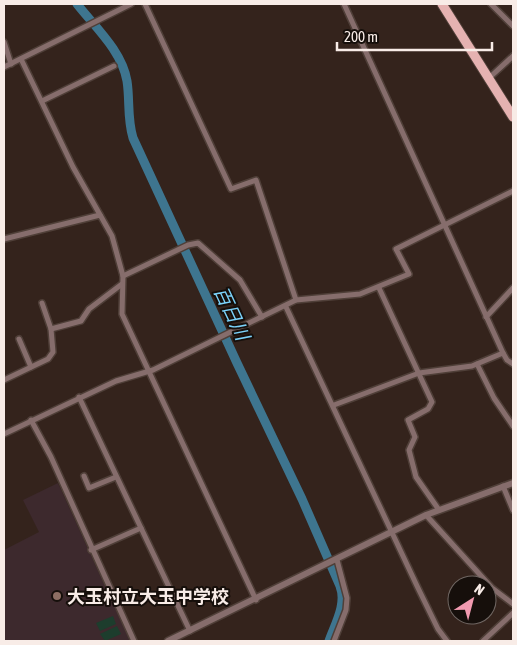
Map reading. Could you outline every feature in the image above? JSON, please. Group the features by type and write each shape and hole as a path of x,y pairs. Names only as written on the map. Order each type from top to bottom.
{"main road":[{"path":"442,4 513,117"}],"street":[{"path":"4,67 131,4"},
{"path":"146,4 230,189 256,180 296,300"},
{"path":"344,4 446,225 486,317 507,360 513,364"},
{"path":"490,4 513,26"},
{"path":"4,42 11,64"},
{"path":"489,78 513,56"},
{"path":"22,59 73,167 112,236 123,276 122,314 256,600"},
{"path":"42,102 114,66"},
{"path":"4,434 79,397 116,381 149,371 221,338 286,307 296,300 317,297 344,297 379,288 409,274 396,249 513,191"},
{"path":"4,239 100,215"},
{"path":"123,276 181,248 198,243 240,280 262,317"},
{"path":"51,329 81,321 89,309 122,284"},
{"path":"379,288 432,402 428,409 408,420 415,436 409,453 418,480 439,510"},
{"path":"486,317 513,288"},
{"path":"4,380 48,360 52,355 51,329 42,303"},
{"path":"286,307 334,405 438,629 447,641"},
{"path":"19,339 31,367"},
{"path":"334,405 418,373 476,364 504,353"},
{"path":"476,364 494,398 513,426"},
{"path":"79,397 190,631"},
{"path":"31,420 51,457 91,550 134,641"},
{"path":"84,476 89,488 116,477"},
{"path":"168,641 256,600 426,515 513,483"},
{"path":"503,486 513,510"},
{"path":"426,515 492,588 513,604"},
{"path":"91,550 141,528"},
{"path":"334,641 346,610 347,598 336,560"},
{"path":"483,641 513,613"}],"shaded area":[{"name":"大玉村立大玉中学校","path":"58,483 130,641 4,641 4,550 39,532 23,500"}],"green space":[{"path":"113,616 116,624 100,631 96,623"},
{"path":"117,626 121,634 105,641 100,634"}],"waterway":[{"name":"百日川","path":"77,4 107,40 120,60 127,81 133,138 302,499 340,586 342,593 341,607 329,641"}],"place":[{"name":"大玉村立大玉中学校","path":"57,596"}]}
